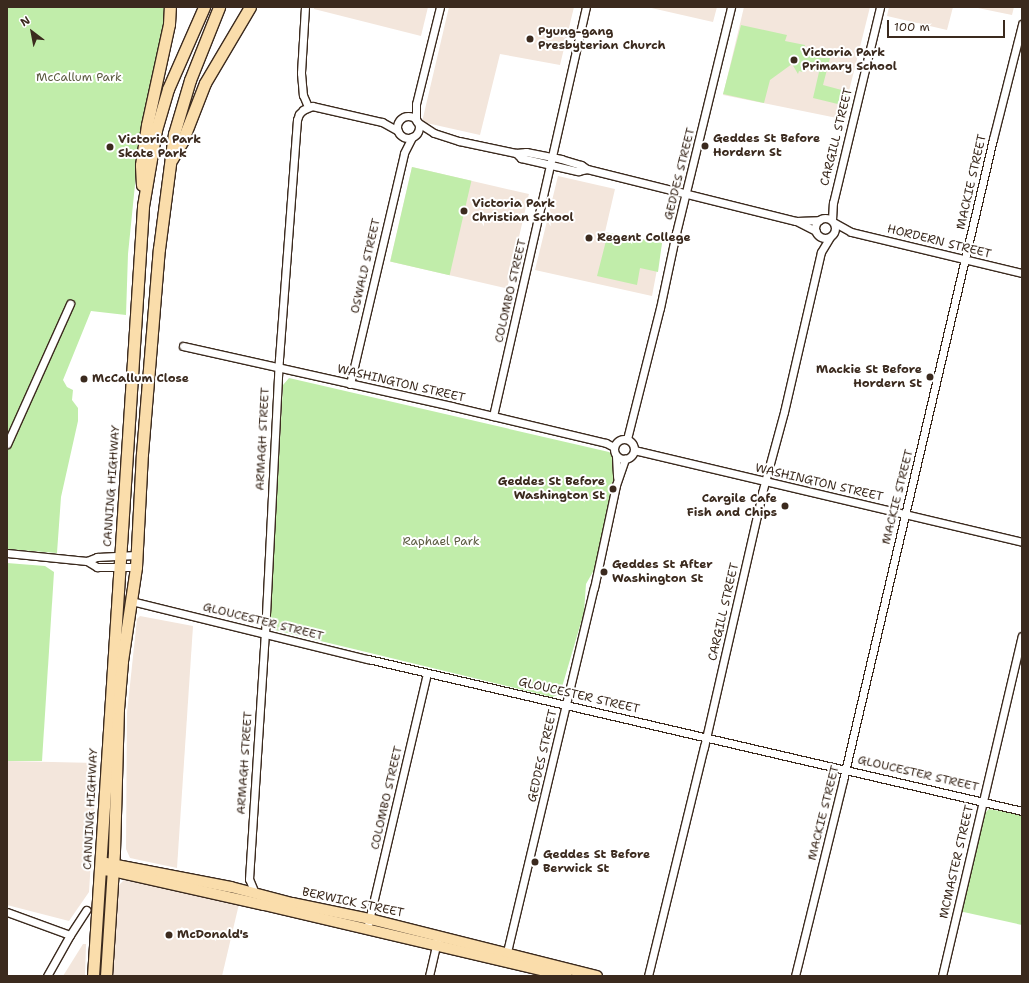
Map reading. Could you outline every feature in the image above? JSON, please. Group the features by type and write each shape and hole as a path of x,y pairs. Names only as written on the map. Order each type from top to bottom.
{"highway":[{"path":"143,206 141,165 147,124 169,24 170,7"},
{"name":"CANNING HIGHWAY","path":"93,976 102,866 110,706 143,206 156,130 168,89 204,7"},
{"name":"CANNING HIGHWAY","path":"106,976 113,868 118,709 122,661 136,561 152,320 168,164 174,134 184,99 219,7"},
{"path":"168,164 182,142 205,83 250,7"}],"main road":[{"name":"BERWICK STREET","path":"102,866 255,893 437,941 597,976"},
{"name":"BERWICK STREET","path":"113,868 369,924"},
{"name":"BERWICK STREET","path":"506,957 568,976"}],"street":[{"path":"305,7 301,73 303,95 308,107 316,107 382,122 407,138 434,133"},
{"path":"414,136 419,130 416,104 440,7"},
{"name":"COLOMBO STREET","path":"493,416 586,7"},
{"name":"GEDDES STREET","path":"627,439 660,308 731,7"},
{"name":"CARGILL STREET","path":"833,221 833,203 880,7"},
{"name":"MACKIE STREET","path":"795,976 846,769 966,260 993,139 1022,24"},
{"path":"400,134 397,124 416,104"},
{"name":"ARMAGH STREET","path":"255,893 249,879 265,634 278,367 297,120 299,114 308,107"},
{"path":"382,122 412,116 434,133 460,141 516,153 526,152 552,161 581,164 587,169 796,221 825,238 832,235 833,221 820,219 796,221"},
{"name":"OSWALD STREET","path":"400,134 404,153"},
{"name":"OSWALD STREET","path":"350,384 404,153 414,136"},
{"name":"CARGILL STREET","path":"820,219 833,203"},
{"path":"817,233 815,226 820,219"},
{"name":"HORDERN STREET","path":"833,221 851,232 1022,273"},
{"name":"HORDERN STREET","path":"832,235 851,232"},
{"name":"CARGILL STREET","path":"817,233 821,252"},
{"name":"CARGILL STREET","path":"648,976 707,737 765,482 784,412 821,252 832,235"},
{"path":"7,444 70,304"},
{"name":"WASHINGTON STREET","path":"182,346 493,416 606,443 614,447"},
{"path":"627,439 632,442 634,450 632,455 625,459 616,456 614,447 618,440 627,439"},
{"name":"WASHINGTON STREET","path":"634,450 1022,542"},
{"name":"GEDDES STREET","path":"616,456 616,485"},
{"name":"GEDDES STREET","path":"506,957 594,588 616,485 625,459"},
{"path":"7,553 87,561 97,567 120,562 136,561"},
{"path":"87,561 97,557 120,562 136,561"},
{"name":"GLOUCESTER STREET","path":"131,601 427,673 1022,811"},
{"name":"MCMASTER STREET","path":"942,976 1022,636"},
{"name":"COLOMBO STREET","path":"369,924 427,673"},
{"path":"240,890 249,879"},
{"path":"47,976 86,910"},
{"path":"7,912 70,935"},
{"path":"429,976 437,941"}],"shaded area":[{"path":"314,7 428,7 421,36 314,9"},
{"path":"449,7 574,7 560,65 500,54 480,135 422,122"},
{"path":"647,7 717,7 713,22"},
{"name":"Victoria Park Primary School","path":"744,7 870,7 842,119 723,95"},
{"path":"889,7 953,7 947,30 887,16"},
{"path":"973,7 1014,7 1012,15"},
{"name":"Victoria Park Christian School","path":"412,167 529,194 507,289 390,262"},
{"name":"Regent College","path":"558,176 615,189 605,232 662,243 652,296 535,270"},
{"path":"140,616 193,626 177,868 130,858 126,849 127,713 137,619"},
{"path":"7,761 97,763 89,892 69,921 7,905"},
{"path":"124,880 239,904 222,976 113,976 111,962 116,888"},
{"path":"83,944 86,944 85,976 63,976"}],"green space":[{"name":"McCallum Park","path":"7,7 166,7 165,26 138,155 128,254 126,315 91,311 63,380 67,387 73,390 72,400 78,408 78,421 61,497 57,553 7,549"},
{"path":"741,25 787,35 785,41 805,45 803,51 821,58 830,58 823,85 849,92 846,106 813,98 819,72 804,68 803,72 799,71 798,74 792,64 770,80 764,103 723,94"},
{"path":"412,167 471,181 450,275 390,262"},
{"path":"608,233 662,243 658,272 640,268 637,285 597,276"},
{"name":"Raphael Park","path":"289,378 609,452 613,455 616,464 597,558 594,570 586,584 584,612 560,694 552,697 275,630 270,620 283,385"},
{"path":"7,563 45,566 54,572 42,761 7,761"},
{"path":"989,809 1022,815 1022,925 959,911 982,816"}],"place":[{"name":"Pyung-gang Presbyterian Church","path":"530,39"},
{"name":"Victoria Park Primary School","path":"794,60"},
{"name":"Geddes St Before Hordern St","path":"705,146"},
{"name":"Victoria Park Skate Park","path":"110,147"},
{"name":"Victoria Park Christian School","path":"464,211"},
{"name":"Regent College","path":"589,238"},
{"name":"Mackie St Before Hordern St","path":"930,377"},
{"name":"McCallum Close","path":"84,379"},
{"name":"Geddes St Before Washington St","path":"613,489"},
{"name":"Cargile Cafe Fish and Chips","path":"785,506"},
{"name":"Geddes St After Washington St","path":"604,572"},
{"name":"Geddes St Before Berwick St","path":"535,862"},
{"name":"McDonald's","path":"169,935"}]}
